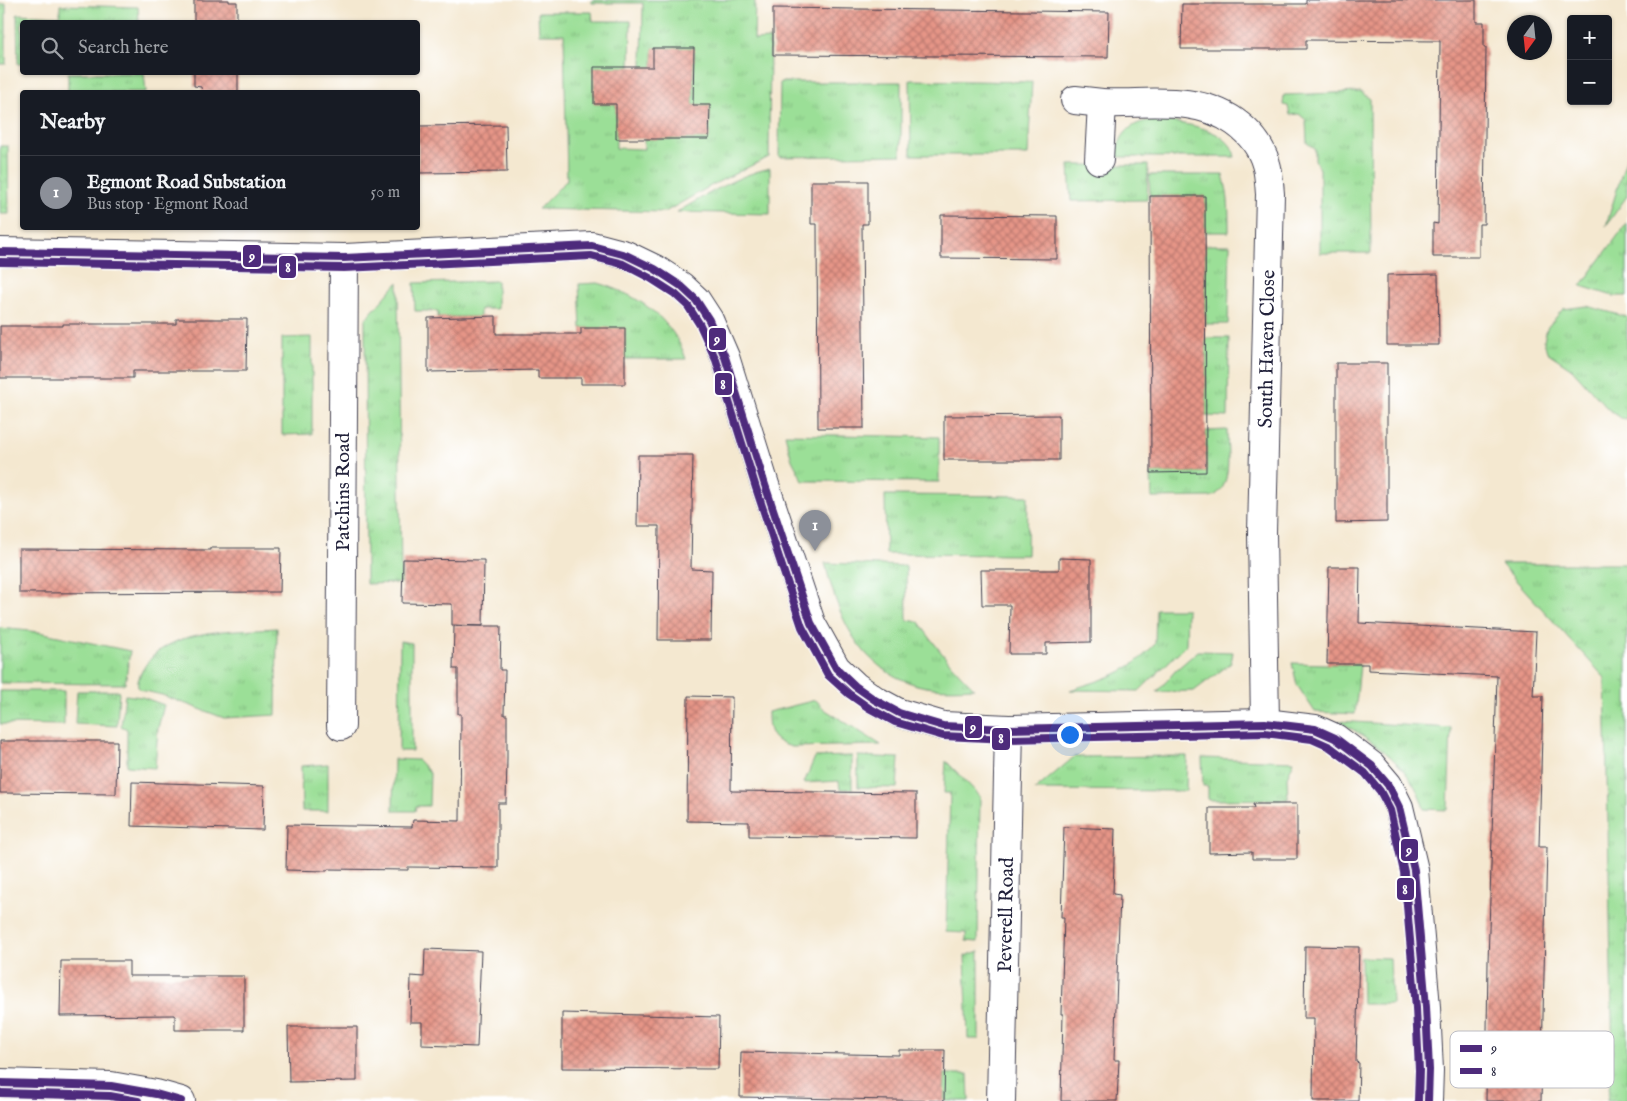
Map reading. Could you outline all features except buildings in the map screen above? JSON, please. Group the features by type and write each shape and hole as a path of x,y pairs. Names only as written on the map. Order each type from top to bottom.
{"street":[{"name":"South Haven Close","path":"1075,100 1102,103 1156,101 1194,105 1223,114 1247,130 1257,144 1266,164 1270,194 1262,533 1265,723"},
{"path":"1099,160 1102,103"},
{"path":"0,252 344,258 592,246 626,255 654,268 681,286 696,300 709,320 725,357 811,623 836,668 855,686 875,700 899,713 944,726 1009,728 1265,723 1314,729 1335,738 1372,766 1388,785 1399,807 1414,870 1426,1007 1429,1070 1428,1101"},
{"name":"Patchins Road","path":"341,726 344,258"},
{"name":"Peverell Road","path":"1001,1101 1009,728"},
{"path":"0,1083 110,1086 156,1094 181,1101"}],"green space":[{"path":"592,0 755,0 754,40 770,39 769,157 714,184 665,212 538,209 567,180 564,34 539,34 538,12 592,12 593,21 631,21 630,67 594,67 594,104 616,104 616,148 644,149 644,139 709,139 710,105 693,105 694,48 653,48 653,67 642,67 643,3 592,3"},
{"path":"0,4 6,4 6,64 0,64"},
{"path":"60,5 138,7 139,20 20,20 20,64 18,64 17,14 60,16"},
{"path":"68,75 144,75 146,90 68,90"},
{"path":"910,80 1032,82 1028,155 911,155"},
{"path":"780,82 901,82 901,155 779,157"},
{"path":"1361,92 1370,99 1371,253 1320,253 1320,169 1315,160 1315,149 1307,143 1306,120 1299,114 1290,115 1288,106 1283,105 1284,95"},
{"path":"1147,121 1184,124 1211,132 1223,138 1231,146 1235,157 1116,157 1119,144 1125,133 1134,125"},
{"path":"0,146 8,146 9,214 0,214"},
{"path":"1627,156 1627,196 1606,226"},
{"path":"1069,165 1148,165 1147,200 1071,201"},
{"path":"770,168 770,214 677,212 733,181"},
{"path":"1149,175 1223,175 1228,196 1229,232 1205,232 1205,196 1150,196"},
{"path":"1627,223 1627,296 1613,296 1581,286"},
{"path":"1205,245 1230,245 1228,324 1206,324"},
{"path":"497,281 497,309 480,309 480,317 438,317 438,311 415,311 414,283"},
{"path":"398,282 401,583 366,584 365,320"},
{"path":"598,283 640,301 652,310 672,332 686,359 625,359 625,328 581,328 579,284"},
{"path":"1587,306 1627,317 1627,419 1621,418 1608,409 1572,369 1547,352 1544,341 1547,328 1563,309"},
{"path":"312,337 312,434 282,435 282,338"},
{"path":"1206,338 1229,338 1228,417 1206,416"},
{"path":"1227,430 1228,469 1223,487 1218,493 1210,497 1152,498 1151,473 1206,472 1206,431"},
{"path":"785,434 939,437 939,482 803,481 792,460"},
{"path":"885,495 1028,496 1027,555 886,554"},
{"path":"825,563 906,566 907,620 919,622 931,640 974,688 924,687 897,677 880,666 865,653 844,620 830,583"},
{"path":"1501,564 1627,564 1627,1101 1607,1101 1609,1088 1614,1088 1614,1031 1612,1031 1605,678"},
{"path":"1156,609 1187,609 1186,645 1139,691 1070,690 1116,674 1126,669 1145,654 1155,644"},
{"path":"0,628 39,632 130,651 125,684 0,683"},
{"path":"277,628 276,715 224,718 162,695 141,690 138,687 138,680 143,669 154,655 168,645 185,638 222,631"},
{"path":"400,641 412,643 412,751 399,751"},
{"path":"1198,651 1233,652 1231,663 1194,691 1157,692 1176,670"},
{"path":"1292,663 1360,665 1355,714 1315,712 1297,685"},
{"path":"0,691 64,691 64,725 0,724"},
{"path":"77,691 119,691 117,726 75,724"},
{"path":"125,695 142,697 164,705 158,728 155,768 127,766 127,729 121,726"},
{"path":"816,700 824,709 881,745 792,747 775,739 770,731 768,712"},
{"path":"1338,721 1451,728 1448,810 1424,809 1419,794 1401,768 1365,737"},
{"path":"852,756 852,789 840,789 839,781 804,783 815,757"},
{"path":"858,756 899,758 897,788 858,787"},
{"path":"1187,756 1186,791 1035,790 1074,757"},
{"path":"1202,758 1294,761 1287,777 1288,799 1208,800 1208,786 1203,786"},
{"path":"394,759 418,760 430,773 429,806 416,806 415,811 393,811"},
{"path":"946,761 980,796 978,942 966,941 966,933 946,932 950,793 944,793"},
{"path":"328,764 328,811 302,811 301,766"},
{"path":"979,951 979,1039 968,1039 965,956"},
{"path":"1361,957 1390,958 1392,1004 1362,1004"},
{"path":"945,1074 968,1074 969,1101 944,1101"}],"transit line":[{"name":"9","path":"0,252 344,258 592,246 626,255 655,269 681,286 696,300 709,320 725,357 811,623 836,668 855,686 875,700 899,713 943,726 1009,729 1265,723 1315,729 1335,738 1372,766 1388,785 1399,807 1414,870 1426,1007 1429,1070 1428,1101"},
{"name":"8","path":"0,262 344,268 591,256 623,264 650,278 675,294 688,306 700,325 716,360 802,627 828,675 849,694 869,708 895,722 943,736 1009,739 1265,733 1312,739 1330,747 1365,773 1380,791 1390,810 1404,872 1416,1008 1419,1070 1418,1101"},
{"name":"9","path":"0,1083 111,1086 156,1094 181,1101"},
{"name":"8","path":"0,1093 110,1096 138,1101"}],"place":[{"name":"Egmont Road Substation","path":"815,551"}]}
